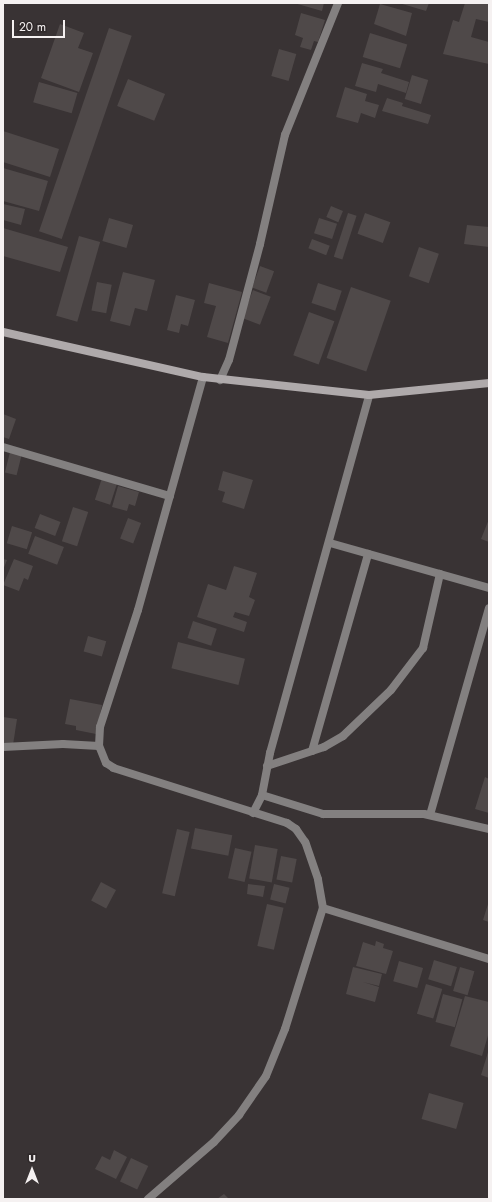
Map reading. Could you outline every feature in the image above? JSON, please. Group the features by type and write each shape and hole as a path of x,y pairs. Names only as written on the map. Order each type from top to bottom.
{"main road":[{"path":"3,332 220,380 369,395 489,383"}],"street":[{"path":"220,380 229,360 256,258 285,135 338,3"},
{"path":"148,1199 214,1142 239,1115 266,1076 285,1029 323,908 305,842 296,829 287,823 114,768 106,763 99,746 100,727 138,610 203,377"},
{"path":"252,813 262,795 267,766 330,543 369,395"},
{"path":"3,448 170,496"},
{"path":"330,543 489,588"},
{"path":"312,751 368,554"},
{"path":"267,766 312,751 343,736 391,690 423,648 440,574"},
{"path":"430,815 489,608"},
{"path":"3,747 63,744 99,746"},
{"path":"262,795 323,814 430,815 489,829"},
{"path":"323,908 489,959"}],"building":[{"path":"294,3 324,3 322,11"},
{"path":"399,3 429,3 426,11"},
{"path":"465,3 489,3 489,22 476,19 471,37 489,42 489,64 443,54 453,20 459,22"},
{"path":"380,4 412,13 406,36 374,24"},
{"path":"301,13 325,20 318,42 314,41 311,50 300,47 303,38 295,35"},
{"path":"60,24 84,33 78,48 93,53 79,92 41,78"},
{"path":"109,28 132,36 62,239 39,231"},
{"path":"370,33 407,44 400,68 363,57"},
{"path":"279,49 296,54 289,81 271,76"},
{"path":"362,63 383,69 381,73 409,82 406,93 378,84 376,92 355,86"},
{"path":"412,75 428,80 421,104 405,99"},
{"path":"128,79 165,94 154,121 117,106"},
{"path":"39,82 77,93 72,113 33,102"},
{"path":"345,87 367,94 365,101 379,105 375,118 361,113 358,123 336,117"},
{"path":"387,98 403,103 402,106 431,115 428,124 382,111"},
{"path":"3,131 59,149 50,177 3,162"},
{"path":"3,168 48,181 39,211 3,201"},
{"path":"3,204 25,209 21,225 3,220"},
{"path":"331,206 343,211 338,222 326,217"},
{"path":"348,213 357,216 342,260 334,257"},
{"path":"365,213 390,222 383,243 357,234"},
{"path":"109,218 133,225 126,248 102,241"},
{"path":"319,218 337,224 332,239 314,233"},
{"path":"467,225 489,227 489,247 464,244"},
{"path":"3,228 68,247 60,272 3,256"},
{"path":"79,236 100,242 77,322 56,316"},
{"path":"312,239 330,246 326,255 308,248"},
{"path":"419,247 439,254 429,283 409,276"},
{"path":"260,266 274,271 266,293 252,288"},
{"path":"123,272 155,280 147,311 135,308 130,326 110,321"},
{"path":"97,282 112,285 106,313 91,310"},
{"path":"209,283 242,292 228,343 207,337 216,306 204,303"},
{"path":"318,283 342,291 335,311 312,303"},
{"path":"351,287 391,301 366,372 327,358"},
{"path":"253,290 271,297 260,325 242,318"},
{"path":"176,295 195,300 188,326 181,324 179,333 167,330"},
{"path":"309,312 334,321 319,364 293,355"},
{"path":"3,414 16,419 9,439 3,437"},
{"path":"10,452 22,455 17,475 5,472"},
{"path":"223,471 253,480 244,509 222,502 225,492 218,490"},
{"path":"102,478 117,483 110,505 95,500"},
{"path":"118,486 139,492 135,506 129,504 127,511 112,507"},
{"path":"73,507 88,512 77,546 62,541"},
{"path":"40,514 61,522 55,536 35,528"},
{"path":"128,518 141,523 133,544 120,539"},
{"path":"489,519 489,542 481,539"},
{"path":"12,526 32,532 27,549 7,543"},
{"path":"35,536 64,547 57,565 28,554"},
{"path":"3,559 7,560 3,570"},
{"path":"14,559 33,566 28,580 24,578 19,591 3,585"},
{"path":"234,566 257,573 249,597 255,600 249,616 235,612 233,617 247,622 244,632 197,617 208,584 226,590"},
{"path":"193,621 217,629 211,646 187,638"},
{"path":"88,636 106,641 102,657 84,651"},
{"path":"178,642 245,659 238,685 171,668"},
{"path":"70,699 102,705 96,734 76,730 76,726 65,724"},
{"path":"3,717 17,719 13,745 3,743"},
{"path":"485,777 489,779 489,813 475,809"},
{"path":"195,828 232,835 228,856 191,849"},
{"path":"177,829 190,832 175,896 162,893"},
{"path":"255,845 278,849 272,882 249,878"},
{"path":"235,848 252,852 245,882 228,878"},
{"path":"281,856 297,859 292,883 276,880"},
{"path":"101,882 116,890 106,909 91,901"},
{"path":"248,884 265,886 263,897 247,894"},
{"path":"274,884 290,888 286,903 270,900"},
{"path":"489,901 489,922 483,920"},
{"path":"267,904 284,908 274,950 257,946"},
{"path":"376,941 384,944 383,948 393,951 386,974 356,966 363,942 375,946"},
{"path":"434,960 457,967 451,986 428,979"},
{"path":"399,961 423,968 417,988 393,981"},
{"path":"353,967 382,974 379,986 363,982 379,987 375,1002 346,994"},
{"path":"460,967 474,971 468,995 453,991"},
{"path":"426,984 442,989 433,1019 417,1014"},
{"path":"443,994 462,999 455,1027 435,1022"},
{"path":"465,996 489,1002 489,1032 482,1056 450,1046"},
{"path":"489,1049 489,1078 481,1075"},
{"path":"429,1093 464,1103 456,1129 422,1119"},
{"path":"114,1150 127,1157 116,1179 95,1169 102,1156 110,1160"},
{"path":"131,1158 148,1166 137,1190 120,1182"},
{"path":"224,1194 229,1199 217,1199"}]}
